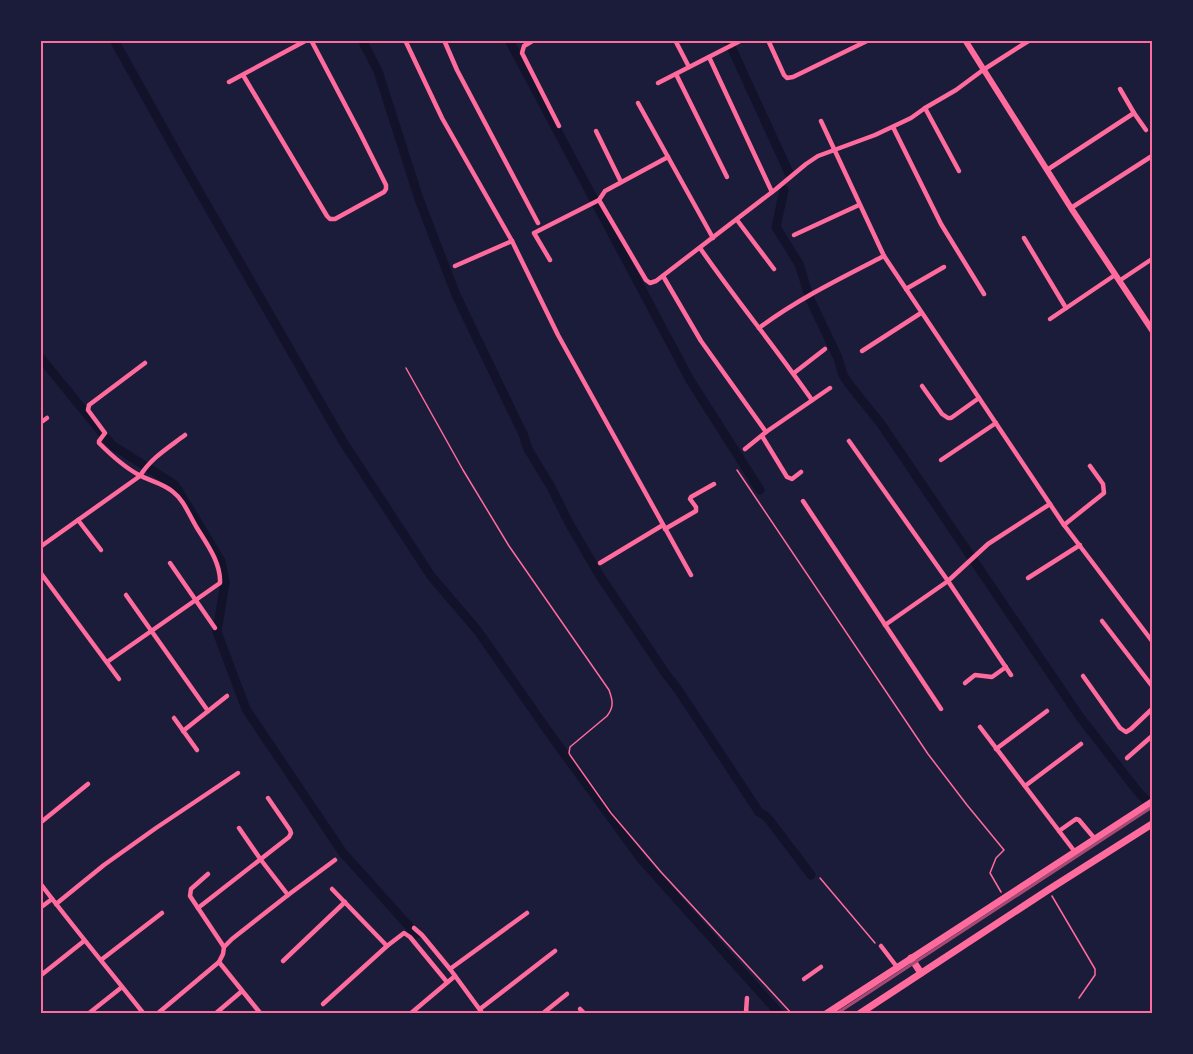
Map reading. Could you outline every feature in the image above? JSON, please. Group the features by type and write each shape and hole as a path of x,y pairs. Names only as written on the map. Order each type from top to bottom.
{"main road":[{"path":"965,40 1071,208 1152,330"},
{"path":"826,1014 1150,804"},
{"path":"859,1014 1152,824"},
{"path":"911,958 921,973"}],"street":[{"path":"229,82 309,40 386,185 384,192 335,219 330,219 243,75"},
{"path":"405,40 442,118 512,241 558,335 691,575"},
{"path":"444,40 538,223"},
{"path":"534,40 524,46 522,53 559,126"},
{"path":"675,40 689,67"},
{"path":"658,83 742,40"},
{"path":"768,40 784,75 788,78 869,40"},
{"path":"596,202 646,280 650,283 656,281 818,156 893,128 956,90 1030,40"},
{"path":"708,57 772,192"},
{"path":"676,74 727,177"},
{"path":"1120,89 1146,130"},
{"path":"638,103 713,238"},
{"path":"925,108 959,171"},
{"path":"1047,170 1134,113"},
{"path":"821,121 884,256 1064,525 1152,640"},
{"path":"893,128 941,225 984,294"},
{"path":"596,131 621,182"},
{"path":"1071,208 1152,156"},
{"path":"550,260 534,233 596,202 605,191 668,157"},
{"path":"794,235 859,205"},
{"path":"737,219 774,269"},
{"path":"1024,238 1066,308"},
{"path":"455,266 512,241"},
{"path":"700,248 812,400"},
{"path":"759,328 814,292 884,256"},
{"path":"1050,320 1066,308 1152,259"},
{"path":"906,290 944,267"},
{"path":"663,276 701,340 764,434 787,477 792,479 801,472"},
{"path":"862,351 921,313"},
{"path":"794,373 825,349"},
{"path":"107,662 220,583 219,571 211,550 181,500 173,492 142,472 127,468 99,443 105,433 88,410 89,405 145,363"},
{"path":"922,386 942,414 948,418 979,398"},
{"path":"745,449 830,388"},
{"path":"40,423 47,418"},
{"path":"940,460 996,423"},
{"path":"40,547 142,472 154,458 185,435"},
{"path":"849,441 1011,675"},
{"path":"1064,525 1104,493 1103,484 1090,466"},
{"path":"600,563 696,511 691,497 714,484"},
{"path":"803,501 941,709"},
{"path":"885,625 948,581 988,544 1050,504"},
{"path":"78,520 101,549"},
{"path":"1028,578 1080,545"},
{"path":"170,563 215,628"},
{"path":"40,572 119,679"},
{"path":"126,595 208,711"},
{"path":"1102,621 1152,686"},
{"path":"1146,632 1152,629"},
{"path":"965,683 975,675 992,677 1006,668"},
{"path":"1083,676 1120,728 1126,732 1152,709"},
{"path":"183,731 227,696"},
{"path":"996,749 1047,711"},
{"path":"174,718 197,750"},
{"path":"980,727 1075,852"},
{"path":"1127,758 1152,736"},
{"path":"1025,786 1081,744"},
{"path":"56,904 104,865 238,773"},
{"path":"40,823 88,784"},
{"path":"198,908 289,837 291,833 268,798"},
{"path":"1059,831 1076,819 1095,839"},
{"path":"239,828 288,895"},
{"path":"157,1014 219,962 224,947 232,939 335,860"},
{"path":"208,874 189,892 224,947"},
{"path":"40,883 144,1014"},
{"path":"332,889 387,946"},
{"path":"40,908 52,899"},
{"path":"283,961 345,902"},
{"path":"102,960 162,913"},
{"path":"450,969 527,914"},
{"path":"414,928 450,969 482,1012 555,951"},
{"path":"323,1004 404,933 410,936 447,982"},
{"path":"42,972 84,941"},
{"path":"881,946 897,967"},
{"path":"219,962 261,1014"},
{"path":"804,979 821,967"},
{"path":"410,1014 455,976"},
{"path":"88,1014 122,987"},
{"path":"215,1014 242,991"},
{"path":"543,1014 567,994"},
{"path":"747,998 746,1012 750,1014"},
{"path":"580,1009 585,1014"}],"path":[{"path":"406,368 509,546 609,690 612,710 570,747 570,755 611,813 661,872 792,1014"},
{"path":"737,470 928,754 1004,850 996,858 990,873 1004,898"},
{"path":"820,878 876,944 881,946"},
{"path":"1048,890 1095,969 1095,975 1079,998"}],"waterway":[{"path":"114,40 342,440 431,576 478,631 642,860 780,1014"},
{"path":"362,40 378,71 419,199 456,295 523,434 528,449 600,576 759,812 767,817 811,875"},
{"path":"509,40 690,380 760,490"},
{"path":"728,40 789,173"},
{"path":"784,190 776,227 799,264 810,299 838,358 843,375 881,424 1080,717 1139,793 1152,806"},
{"path":"40,357 112,445 175,485 221,561 225,582 217,632 246,709 343,853 416,934"}],"railway":[{"path":"836,1014 1152,807"}]}
